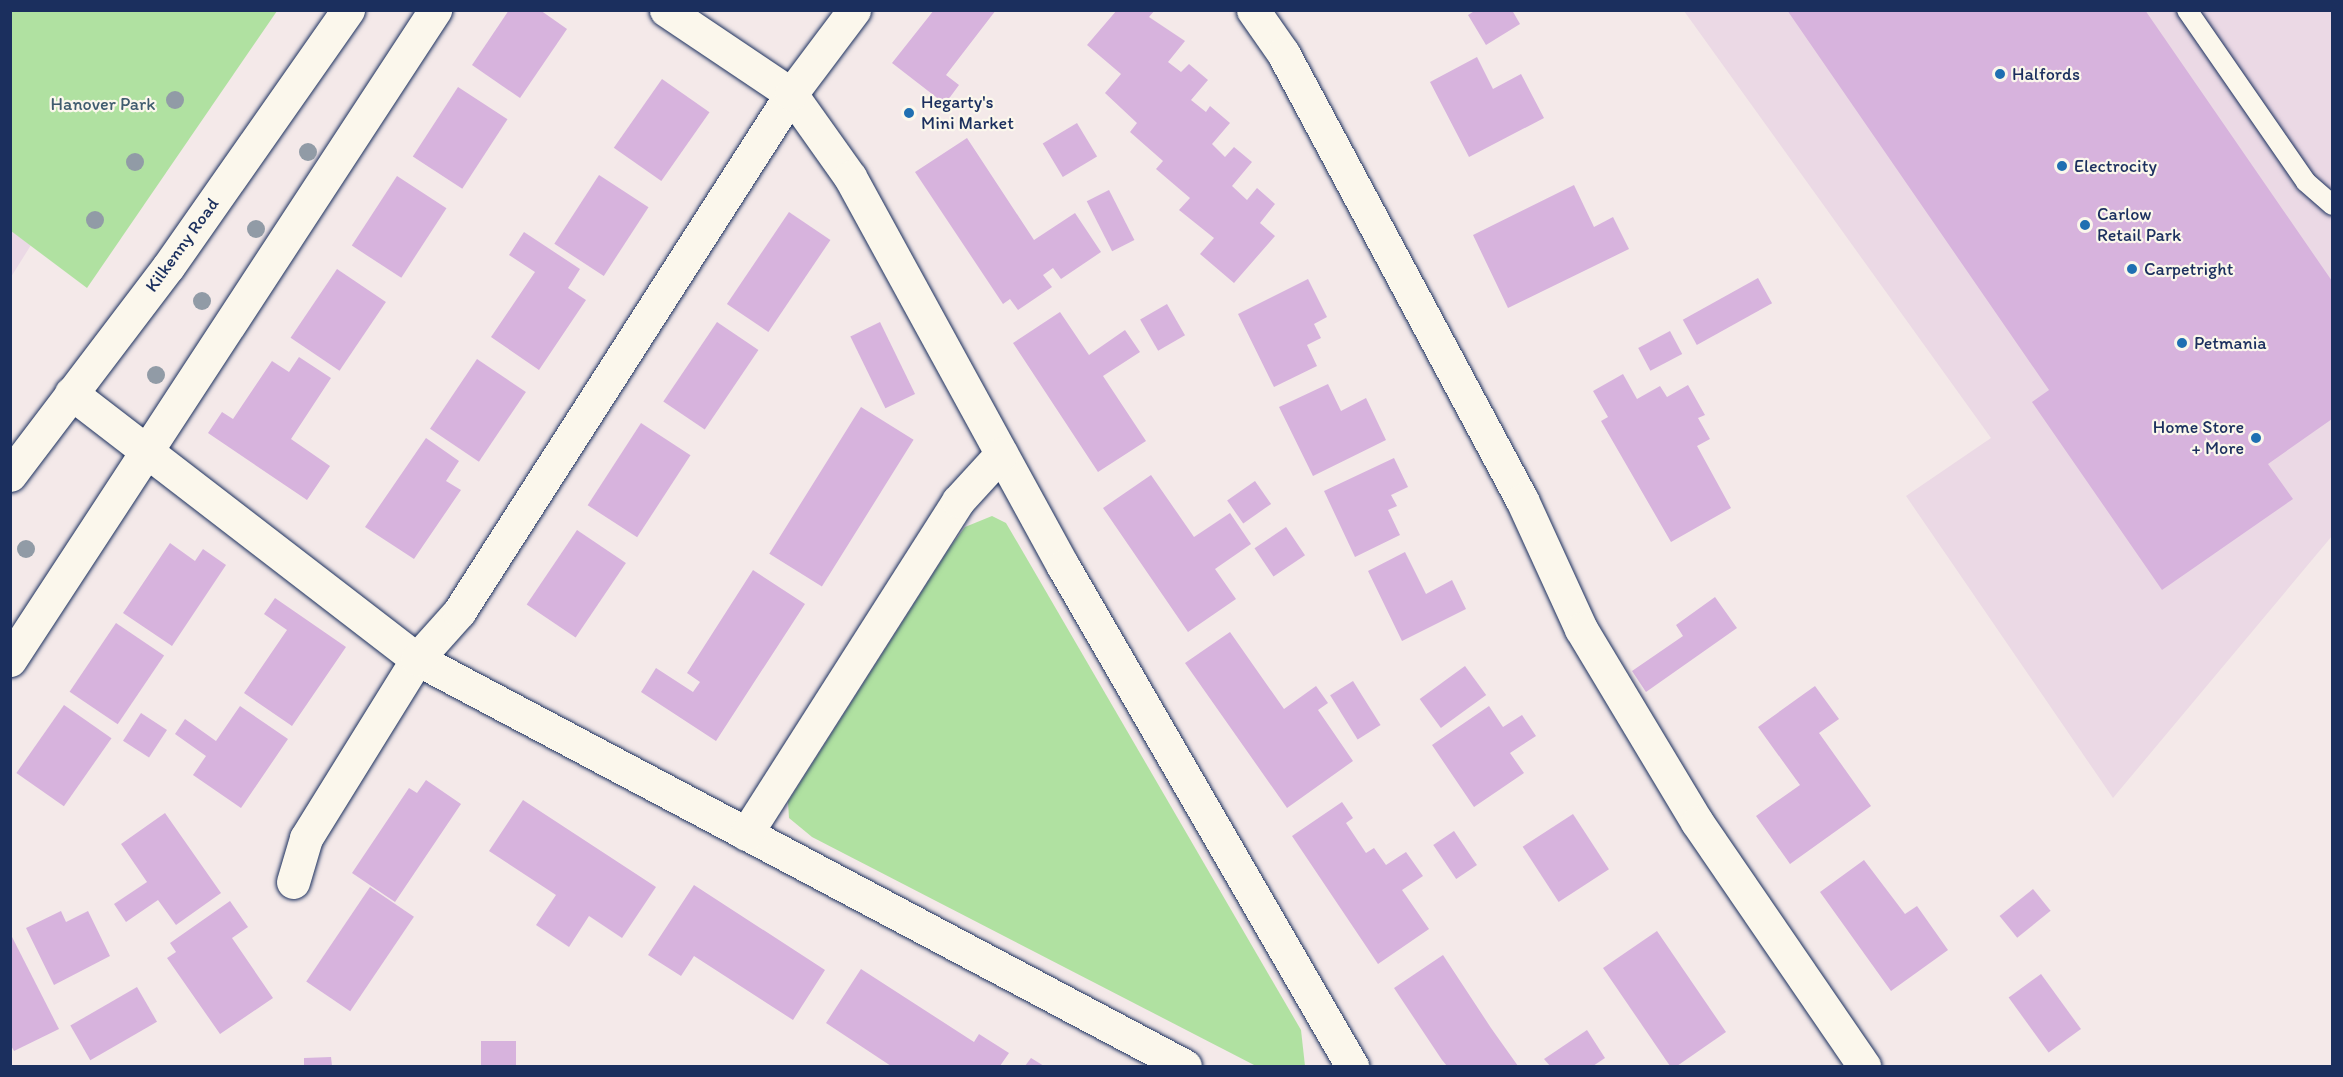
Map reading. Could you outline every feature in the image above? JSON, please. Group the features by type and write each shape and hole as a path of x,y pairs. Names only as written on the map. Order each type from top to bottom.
{"street":[{"name":"Kilkenny Road","path":"10,475 168,267 348,10"},
{"path":"10,660 435,10"},
{"path":"666,10 791,94 850,177 1001,454 1352,1066"},
{"path":"293,882 306,838 417,659 459,612 791,94 854,10"},
{"path":"1253,10 1283,53 1522,500 1581,629 1697,822 1863,1066"},
{"path":"71,393 146,453 417,659 1185,1066"},
{"path":"746,834 958,501 1001,454"}],"lane":[{"path":"2187,10 2306,182 2332,205"}],"shaded area":[{"name":"Carlow Retail Park","path":"1684,11 2332,11 2332,536 2113,798 1906,496 1991,438"},
{"path":"11,231 31,245 11,277"}],"green space":[{"name":"Hanover Park","path":"11,10 277,11 87,288 11,231"},
{"path":"992,516 1006,523 1301,1030 1305,1066 1256,1066 812,837 789,818 788,802 951,546 965,527"}],"building":[{"path":"509,10 540,10 567,29 520,98 472,65"},
{"path":"934,10 996,10 946,75 959,85 945,104 892,63"},
{"path":"1117,10 1155,10 1149,17 1185,41 1168,62 1181,72 1189,64 1208,80 1191,100 1206,112 1210,106 1230,123 1212,144 1225,157 1234,147 1252,162 1232,186 1247,200 1257,188 1275,204 1260,223 1275,236 1234,283 1200,254 1214,238 1179,210 1190,198 1156,169 1163,161 1130,132 1137,123 1105,93 1121,74 1087,45"},
{"path":"1476,10 1512,10 1520,24 1486,45 1468,15"},
{"path":"1787,10 2145,10 2332,281 2332,419 2268,464 2293,499 2162,590 2032,402 2049,390"},
{"path":"1477,57 1493,89 1521,74 1544,118 1469,157 1430,82"},
{"path":"662,79 710,112 661,181 614,148"},
{"path":"458,87 507,119 462,189 413,157"},
{"path":"1077,123 1097,156 1063,177 1043,144"},
{"path":"967,138 1034,240 1075,213 1101,252 1061,279 1053,268 1043,275 1052,287 1018,310 1010,299 1003,304 915,172"},
{"path":"599,175 648,207 604,276 554,244"},
{"path":"397,176 446,208 401,278 352,246"},
{"path":"1574,185 1594,227 1613,217 1629,249 1508,308 1473,235"},
{"path":"1109,190 1134,240 1112,251 1087,201"},
{"path":"789,212 830,240 768,332 727,304"},
{"path":"524,232 580,269 568,288 586,300 539,370 491,337 535,272 509,255"},
{"path":"337,269 386,302 340,371 291,338"},
{"path":"1758,278 1772,303 1697,345 1683,320"},
{"path":"1308,279 1327,317 1314,324 1321,338 1307,345 1317,366 1274,387 1238,314"},
{"path":"1167,304 1185,335 1158,351 1140,320"},
{"path":"1060,312 1089,355 1125,330 1140,352 1103,376 1146,441 1098,472 1013,343"},
{"path":"717,322 758,350 705,430 663,402"},
{"path":"880,322 915,394 885,408 850,336"},
{"path":"1670,331 1682,354 1650,371 1638,348"},
{"path":"299,357 331,378 291,439 330,466 307,500 208,433 222,412 233,419 272,361 289,372"},
{"path":"477,359 526,392 479,462 430,429"},
{"path":"1623,374 1637,399 1660,386 1667,397 1688,385 1705,415 1698,418 1710,439 1697,446 1731,508 1671,542 1601,421 1608,417 1593,391"},
{"path":"1328,384 1341,411 1366,398 1386,440 1313,476 1279,407"},
{"path":"861,407 914,440 822,587 769,554"},
{"path":"641,423 690,455 637,537 588,505"},
{"path":"426,438 459,461 446,481 461,490 414,559 365,527"},
{"path":"1394,458 1408,487 1391,495 1397,506 1388,510 1400,535 1355,557 1324,491"},
{"path":"1151,475 1194,537 1230,513 1251,544 1215,569 1236,599 1188,632 1103,508"},
{"path":"1255,481 1271,504 1243,523 1227,501"},
{"path":"1286,527 1305,555 1274,576 1254,548"},
{"path":"577,530 626,563 576,638 527,605"},
{"path":"170,543 195,561 203,549 226,565 172,646 123,613"},
{"path":"1405,552 1426,594 1452,580 1466,609 1402,641 1368,571"},
{"path":"753,570 805,604 716,741 641,692 656,668 693,692 700,682 687,673"},
{"path":"1715,597 1737,628 1646,692 1632,671 1683,636 1676,625"},
{"path":"275,598 346,647 292,726 244,693 287,630 264,614"},
{"path":"116,623 164,655 118,724 70,692"},
{"path":"1230,632 1284,709 1316,686 1328,703 1318,710 1353,761 1287,808 1185,663"},
{"path":"1465,666 1486,695 1441,728 1420,699"},
{"path":"1353,681 1381,725 1358,739 1330,695"},
{"path":"1815,686 1839,719 1819,733 1871,806 1790,864 1756,816 1800,785 1758,727"},
{"path":"64,705 112,738 64,806 16,773"},
{"path":"240,706 288,739 241,808 193,775 206,756 175,734 185,719 216,741"},
{"path":"1489,706 1503,727 1522,715 1536,736 1510,753 1524,773 1474,807 1432,745"},
{"path":"141,713 167,730 149,758 123,741"},
{"path":"426,780 461,804 395,902 352,873 409,788 417,793"},
{"path":"523,800 656,887 622,938 589,916 569,947 536,925 556,895 489,851"},
{"path":"1342,802 1353,818 1346,823 1366,853 1374,848 1386,865 1406,852 1423,876 1402,890 1429,929 1378,964 1292,836"},
{"path":"165,813 221,893 176,925 158,900 126,922 114,904 147,882 121,844"},
{"path":"1573,814 1609,869 1559,902 1523,847"},
{"path":"1454,831 1477,865 1456,879 1433,845"},
{"path":"1864,860 1905,914 1917,906 1948,950 1891,991 1820,892"},
{"path":"694,885 825,970 793,1020 694,956 681,976 648,955"},
{"path":"370,887 414,917 350,1011 306,982"},
{"path":"2033,889 2051,911 2017,938 2000,916"},
{"path":"230,901 248,927 232,938 273,998 220,1034 167,958 176,952 170,943"},
{"path":"61,911 66,922 88,911 110,956 54,985 26,928"},
{"path":"1657,931 1726,1032 1677,1066 1670,1066 1603,968"},
{"path":"10,933 59,1029 14,1051 10,1044"},
{"path":"1443,955 1518,1066 1447,1066 1442,1060 1394,988"},
{"path":"861,969 974,1042 979,1034 1009,1053 1000,1066 891,1066 826,1023"},
{"path":"2041,974 2081,1029 2049,1053 2009,998"},
{"path":"137,987 157,1022 90,1060 70,1026"},
{"path":"1587,1030 1605,1058 1593,1066 1550,1066 1544,1059"},
{"path":"481,1041 516,1041 516,1066 481,1066"},
{"path":"331,1057 332,1066 304,1066 304,1058"},
{"path":"1031,1058 1044,1066 1025,1066"}],"place":[{"name":"Halfords","path":"2000,74"},
{"name":"Hegarty's Mini Market","path":"909,113"},
{"name":"Electrocity","path":"2062,166"},
{"name":"Carlow Retail Park","path":"2085,225"},
{"name":"Carpetright","path":"2132,269"},
{"name":"Petmania","path":"2182,343"},
{"name":"Home Store + More","path":"2256,438"}]}
